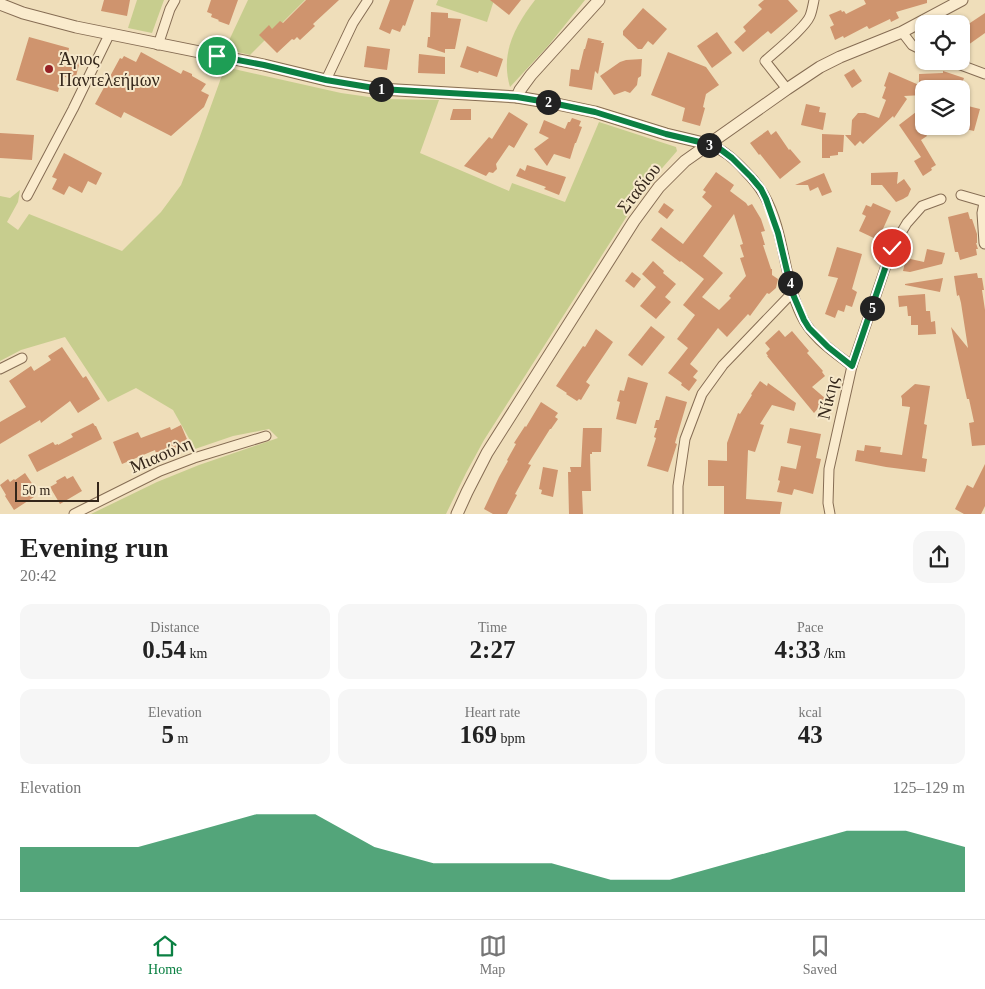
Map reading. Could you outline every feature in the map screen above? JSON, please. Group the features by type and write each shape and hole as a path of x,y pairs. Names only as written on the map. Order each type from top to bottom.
{"street":[{"path":"158,44 175,0"},
{"path":"517,97 531,75 599,0"},
{"path":"787,89 765,60 805,23 810,16 814,0"},
{"name":"Σταδίου","path":"457,514 487,453 634,221 666,179 685,161 708,144 787,89 830,62 902,32 962,0"},
{"path":"326,80 363,2"},
{"path":"0,4 23,14 76,28 264,65 326,80 380,89 517,97 595,112 720,149 751,177 764,194 778,233 792,292 801,315 809,328 828,347 852,366"},
{"path":"902,32 915,47"},
{"path":"27,196 73,109 109,34"},
{"path":"970,68 985,74"},
{"path":"961,195 985,202 983,214 985,243"},
{"name":"Νίκης","path":"830,514 828,503 829,469 852,366 892,248 907,223 922,206 941,199"},
{"path":"678,514 678,486 686,438 702,394 723,365 792,292"},
{"path":"0,369 22,358"},
{"name":"Μιαούλη","path":"74,514 160,471 194,458 266,436"}],"green space":[{"path":"137,0 164,0 152,33 128,28"},
{"path":"248,0 305,0 250,55 225,49"},
{"path":"438,0 494,0 487,22 436,5"},
{"path":"535,0 585,0 548,46 510,87 507,63 511,40 521,20"},
{"path":"225,67 341,93 383,99 439,100 420,153 509,191 512,183 565,202 599,122 676,147 677,151 650,182 634,205 484,440 446,514 91,514 157,482 199,465 278,438 269,429 233,436 195,449 173,410 136,388 108,402 65,337 21,350 0,361 0,196 10,198 20,190 18,202 7,222 18,230 29,214 122,251 161,212 181,185"}],"building":[{"path":"104,0 130,0 127,16 101,11"},
{"path":"211,0 238,0 229,25 211,17 212,14 207,12"},
{"path":"306,0 339,0 313,24 315,26 300,40 297,37 294,40 292,39 277,53 259,35 269,25 272,29 280,21 283,23"},
{"path":"390,0 414,0 405,26 403,25 400,32 392,29 390,34 379,29"},
{"path":"490,0 521,0 509,15"},
{"path":"764,0 788,0 798,11 771,34 768,31 743,52 734,42 746,31 743,27 762,9 758,5"},
{"path":"864,0 927,0 927,3 896,12 899,18 891,22 890,19 869,29 867,26 844,38 843,36 835,40 830,27 834,25 829,15 841,10 846,14 866,4"},
{"path":"643,8 667,29 653,45 648,41 642,49 638,49 623,35 623,31"},
{"path":"431,12 448,13 448,18 461,19 455,49 445,49 445,53 427,47 428,37 430,37"},
{"path":"985,13 985,33 970,44 970,23"},
{"path":"717,32 732,53 712,68 697,46"},
{"name":"Άγιος Παντελεήμων","path":"29,37 69,48 67,58 80,61 75,80 62,76 58,92 16,80"},
{"path":"588,38 604,43 598,74 595,71 592,90 569,86 571,69 579,70"},
{"path":"367,46 390,49 387,70 364,67"},
{"path":"467,46 503,59 497,77 460,67"},
{"path":"141,52 181,74 183,70 192,74 192,76 206,84 201,91 209,95 204,107 171,136 124,112 121,118 95,104 120,58 122,59 124,56 136,62"},
{"path":"668,52 706,67 719,85 706,94 703,107 705,108 700,126 682,121 685,108 651,95"},
{"path":"419,54 445,57 445,74 418,73"},
{"path":"642,59 641,76 638,78 637,85 630,93 625,91 614,95 600,76 620,62"},
{"path":"854,69 862,81 852,88 844,75"},
{"path":"943,71 964,78 963,80 919,80 919,74 943,73"},
{"path":"889,72 915,83 915,95 904,96 907,99 894,118 893,116 863,144 860,141 855,146 845,135 851,135 852,120 858,113 865,113 879,118 886,100 882,98"},
{"path":"806,104 820,107 819,112 826,113 823,130 801,125"},
{"path":"970,106 980,109 974,131 970,130"},
{"path":"453,109 471,109 471,120 450,120"},
{"path":"509,112 528,124 514,148 509,145 496,164 497,169 493,173 489,172 486,176 464,166 489,137 492,139"},
{"path":"915,113 915,135 927,136 921,140 936,165 923,176 914,161 921,157 899,125"},
{"path":"572,118 581,121 579,126 582,127 570,159 554,154 547,166 534,149 549,138 539,133 544,120 565,129"},
{"path":"768,130 771,135 776,131 789,150 801,162 780,179 750,143"},
{"path":"0,133 34,135 32,160 0,158"},
{"path":"822,134 844,135 843,152 838,152 838,155 830,156 830,158 822,158"},
{"path":"64,153 102,173 96,185 88,181 82,193 69,186 64,195 52,189 57,179 52,177"},
{"path":"527,165 566,177 559,195 544,189 546,187 516,176 520,168 525,171"},
{"path":"716,172 734,185 730,191 748,206 752,204 761,219 765,231 761,232 765,245 763,245 772,269 772,275 778,279 776,288 769,294 767,293 750,316 748,314 727,337 718,328 690,364 698,371 693,377 697,380 689,391 681,385 682,383 668,373 688,348 677,339 695,315 683,305 704,279 651,240 661,227 683,244 712,206 702,197 706,192 703,190","holes":["734,214 743,244 740,245 744,257 740,258 746,276 729,296 731,298 719,310 702,297 723,273 703,256"]},
{"path":"898,172 897,184 904,179 911,189 908,196 896,202 882,185 871,185 871,173"},
{"path":"824,173 832,192 822,196 818,187 810,191 808,185 795,185"},
{"path":"664,203 674,210 667,219 658,212"},
{"path":"873,203 891,211 878,240 859,231 866,216 862,214 866,205 871,207"},
{"path":"968,212 977,234 977,255 960,260 958,252 955,252 948,217"},
{"path":"837,247 862,254 852,289 857,292 852,307 846,305 844,312 838,310 835,318 825,314 838,278 828,276"},
{"path":"927,249 945,253 942,264 910,272 903,271 906,258 924,262"},
{"path":"653,261 676,284 665,297 671,302 656,319 640,306 656,287 642,274"},
{"path":"632,272 641,279 634,288 625,281"},
{"path":"977,273 978,278 982,278 985,310 985,445 972,446 969,423 974,422 951,327 968,348 961,303 959,295 957,296 954,276"},
{"path":"943,278 940,292 905,285 905,284"},
{"path":"925,294 926,311 930,311 931,322 935,321 936,334 918,335 918,325 911,325 911,316 908,316 907,306 899,307 898,296"},
{"path":"651,326 665,337 642,366 628,355"},
{"path":"596,329 613,342 586,382 590,385 581,400 577,401 556,386"},
{"path":"779,330 785,337 792,331 809,351 807,353 823,371 825,376 812,387 826,399 814,413 767,356 766,353 770,349 765,343"},
{"path":"62,347 83,378 86,376 100,399 78,413 70,401 41,423 40,420 0,444 0,422 26,407 9,381 31,366 34,371 51,360 48,356"},
{"path":"628,377 648,383 636,424 616,419 620,402 617,401 620,390 624,391"},
{"path":"760,381 767,386 768,383 796,403 794,411 772,405 760,424 764,425 755,452 748,450 746,499 782,502 780,514 724,514 724,486 708,486 708,460 727,461 727,443 738,413 740,414"},
{"path":"915,384 930,386 924,424 927,425 922,458 927,459 925,472 855,461 857,450 864,451 865,445 881,447 880,452 902,455 910,407 902,406 901,396"},
{"path":"666,396 687,402 668,472 647,466 656,438 654,437 657,428 654,428 656,420 659,420"},
{"path":"541,402 558,413 555,417 558,419 528,464 531,465 515,494 517,495 507,514 493,514 484,509 516,444 514,443"},
{"path":"93,423 102,439 37,472 28,455 53,442 55,445 58,445 73,437 71,434"},
{"path":"181,425 189,444 157,457 155,450 122,464 113,442 138,432 141,438 170,427 171,430"},
{"path":"583,428 602,428 601,452 592,452 590,454 591,491 582,491 583,514 569,514 568,472 571,472 570,467 581,467"},
{"path":"790,428 821,434 816,458 821,459 813,494 794,489 792,495 777,492 781,466 796,469 801,446 787,443"},
{"path":"985,464 985,506 981,514 964,514 955,509 967,485 973,488"},
{"path":"543,467 558,470 553,497 541,494 542,490 539,489"},
{"path":"25,473 37,491 32,494 34,497 14,510 0,485 8,479 10,482 15,480"},
{"path":"65,476 67,479 73,476 82,491 60,504 50,487"}],"place":[{"name":"Άγιος Παντελεήμων","path":"49,69"}],"route":[{"path":"217,56 326,80 380,89 517,97 552,103 595,112 720,149 751,177 761,189 766,199 778,233 792,292 804,320 821,341 852,366 892,248"}]}
